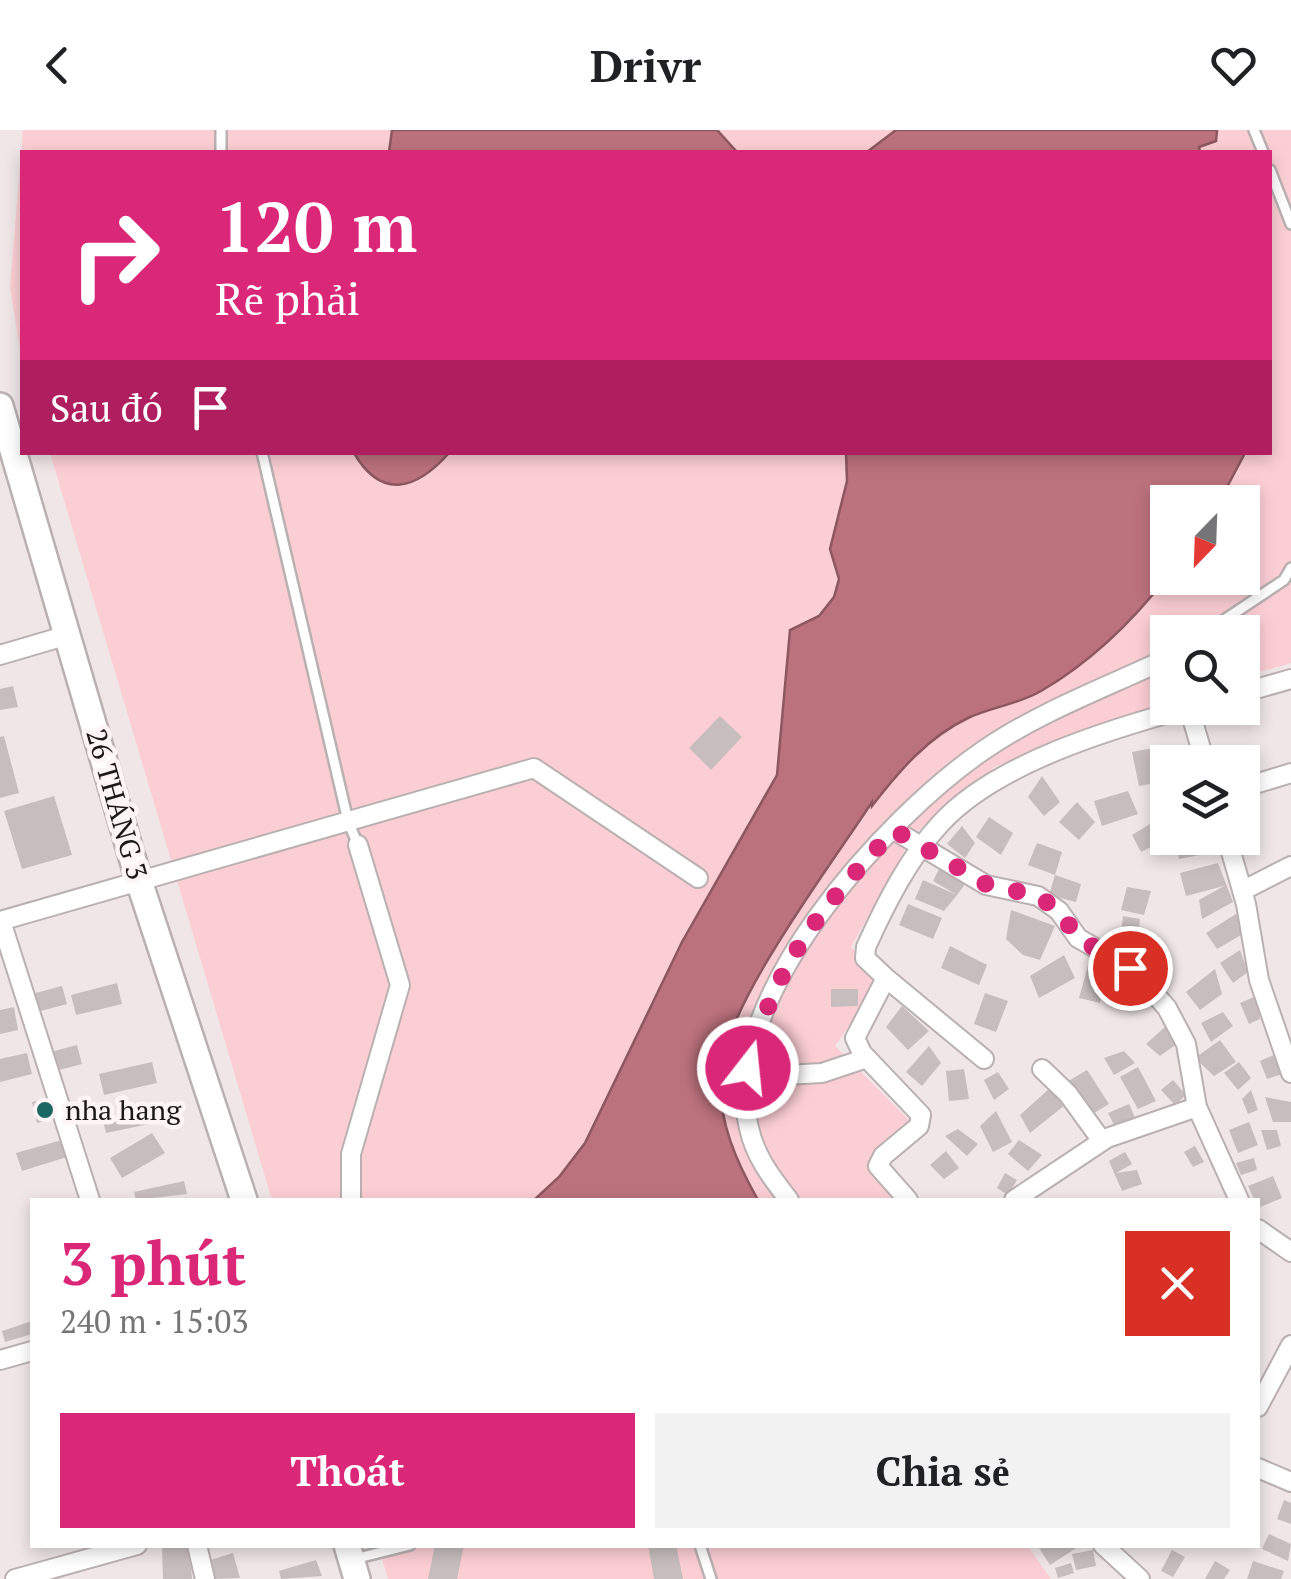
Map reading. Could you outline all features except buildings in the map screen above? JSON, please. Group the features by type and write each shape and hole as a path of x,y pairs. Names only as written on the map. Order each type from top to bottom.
{"street":[{"name":"26 THÁNG 3","path":"0,406 139,881 243,1198"},
{"path":"0,654 68,635"},
{"path":"787,1198 759,1160 748,1124 748,1077 758,1026 780,974 826,902 894,830 984,750 1150,667"},
{"path":"1260,688 1291,679"},
{"path":"984,1058 872,968 865,958 866,948 921,848 962,804 1028,766 1150,718"},
{"path":"89,1198 0,921 534,768 698,878"},
{"path":"1260,782 1291,773"},
{"path":"894,830 986,884 1038,896 1059,911 1078,938 1130,968 1167,1008 1186,1044 1198,1106 1238,1198"},
{"path":"351,1198 351,1154 400,985 358,844"},
{"path":"1232,855 1260,980 1291,1073"},
{"path":"1242,891 1291,866"},
{"path":"886,978 855,1038 867,1058 921,1115 919,1126 883,1156 878,1166 906,1198"},
{"path":"748,1077 822,1073 867,1058"},
{"path":"1042,1069 1068,1094 1102,1141"},
{"path":"1017,1198 1102,1141 1198,1106"},
{"path":"1260,1230 1291,1252"},
{"path":"1260,1404 1291,1345"},
{"path":"0,1360 30,1352"},
{"path":"1260,1469 1291,1482"},
{"path":"14,1579 125,1548"},
{"path":"198,1548 205,1579"},
{"path":"1106,1548 1137,1578"}],"lane":[{"path":"1272,175 1291,224"},
{"path":"263,455 348,821 358,844"},
{"path":"1232,615 1284,580 1291,568"},
{"path":"352,1561 399,1548"},
{"path":"701,1548 711,1579"}],"shaded area":[{"path":"23,130 1291,130 1291,663 1260,672 1260,615 1150,615 1150,707 996,766 913,835 851,947 882,978 835,1046 910,1121 866,1165 903,1198 271,1198 51,455 1272,455 1272,150 21,150"},
{"path":"392,130 717,130 735,150 389,150"},
{"path":"896,130 1217,130 1216,141 1200,150 870,150"},
{"path":"20,166 20,349 10,288"},
{"path":"355,455 447,455 425,475 400,484 388,484 365,468"},
{"path":"846,455 1244,455 1228,485 1150,485 1152,595 1140,610 1094,654 1041,691 968,718 927,745 872,806 872,802 807,898 739,1014 725,1048 720,1077 722,1110 730,1141 757,1198 536,1198 559,1177 585,1143 682,942 777,775 790,630 819,616 834,597 839,579 830,549 847,481"},
{"path":"379,1548 1029,1548 1051,1579 388,1579"}],"place":[{"name":"nha hang","path":"45,1110"}],"route":[{"path":"748,1068 758,1026 780,974 826,902 894,830 986,884 1038,896 1059,911 1078,938 1130,968"}]}
